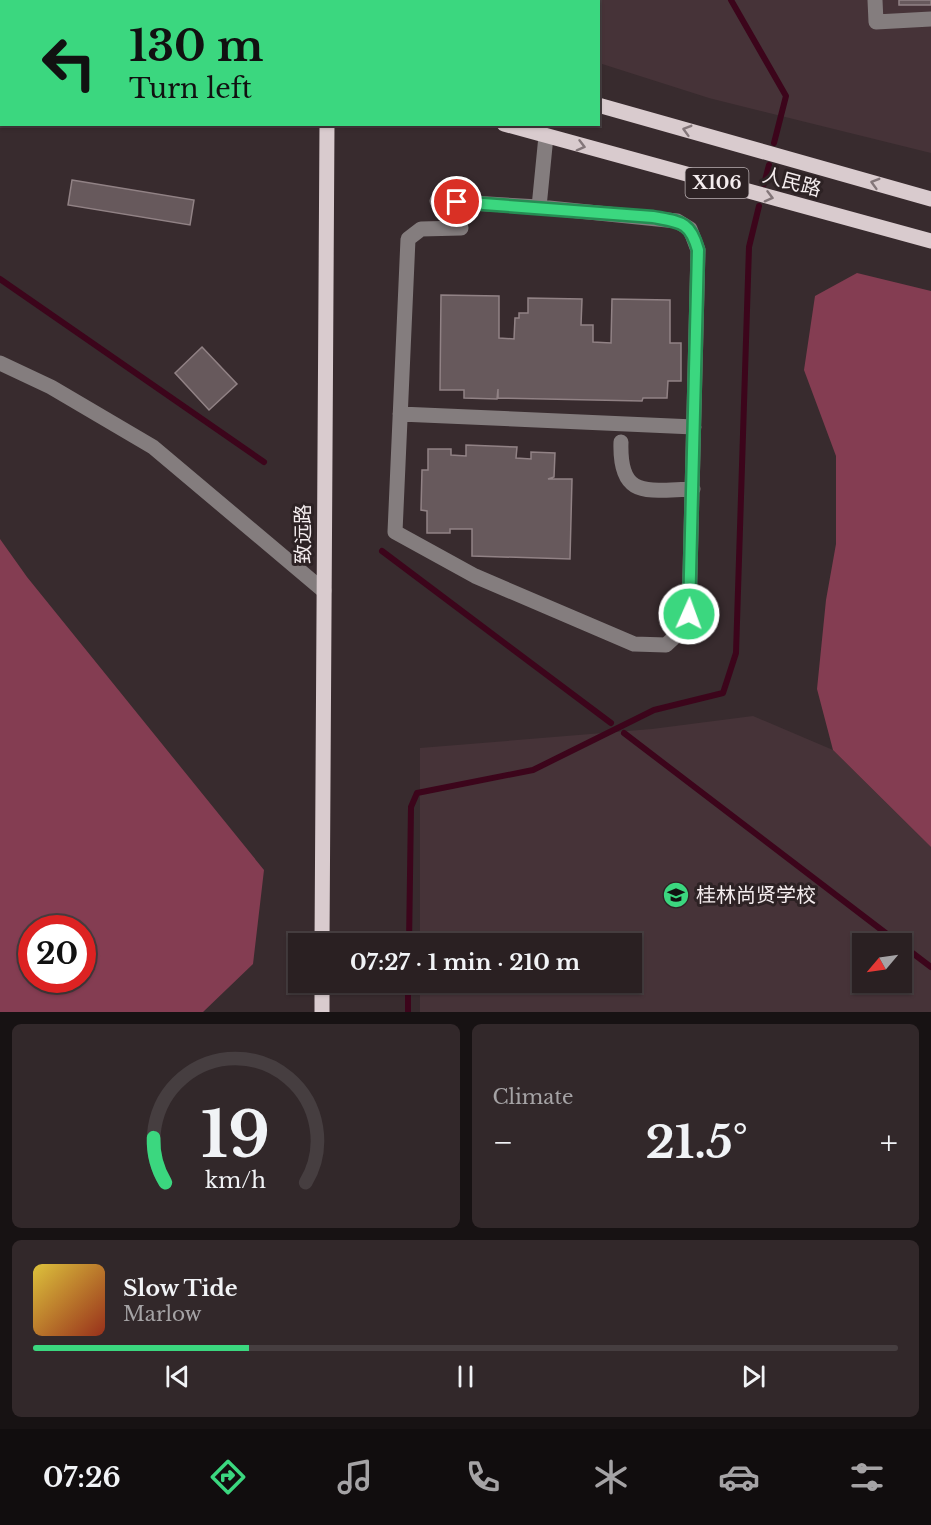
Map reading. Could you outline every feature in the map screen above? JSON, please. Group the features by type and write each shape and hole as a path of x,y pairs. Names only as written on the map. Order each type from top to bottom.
{"main road":[{"name":"人民路","path":"600,106 931,199"},
{"name":"致远路","path":"322,933 327,126"},
{"name":"人民路","path":"511,126 931,241"},
{"path":"322,993 322,1012"}],"street":[{"path":"875,0 876,22 931,19"},
{"path":"539,207 546,136"},
{"path":"436,201 653,217 680,222 690,229 698,250 693,489 687,620 678,636 666,645 634,645 475,576 395,532 408,239 421,229 461,228"},
{"path":"0,363 51,387 153,447 324,591"},
{"path":"400,414 694,427"},
{"path":"621,442 622,469 627,479 639,488 693,489"}],"shaded area":[{"path":"600,0 931,0 931,153 709,98 600,63"},
{"path":"857,273 931,291 931,847 833,750 817,689 826,600 836,544 836,456 804,370 815,296"},
{"path":"0,539 27,577 264,870 253,964 203,1012 0,1012"},
{"name":"桂林尚贤学校","path":"753,716 833,750 931,847 931,1012 420,1012 420,993 642,993 642,933 420,933 420,748 652,729"}],"building":[{"path":"899,0 931,0 931,5 899,5"},
{"path":"72,180 194,200 190,225 68,205"},
{"path":"441,295 499,296 499,338 514,339 515,318 519,318 519,313 528,313 528,298 582,299 581,325 593,325 593,342 611,343 612,299 670,300 670,343 681,343 681,381 668,381 667,398 643,398 642,401 498,398 498,389 497,399 464,398 464,390 440,390"},
{"path":"202,347 237,384 209,410 175,373"},
{"path":"466,445 517,447 516,458 531,459 531,452 555,453 554,477 548,479 572,479 570,559 472,556 472,529 450,529 450,533 427,533 427,511 421,510 422,470 428,470 428,449 451,449 451,455 466,456"}],"waterway":[{"path":"731,0 786,96 774,143"},
{"path":"764,184 769,165"},
{"path":"409,933 411,807 417,793 533,770 654,710 723,693 736,653 749,247 759,206"},
{"path":"0,279 264,462"},
{"path":"382,551 611,723"},
{"path":"624,733 886,933"},
{"path":"912,953 931,967"},
{"path":"408,993 408,1012"}],"place":[{"name":"桂林尚贤学校","path":"676,895"}],"route":[{"path":"457,202 653,217 680,222 692,232 698,250 689,614"}]}
